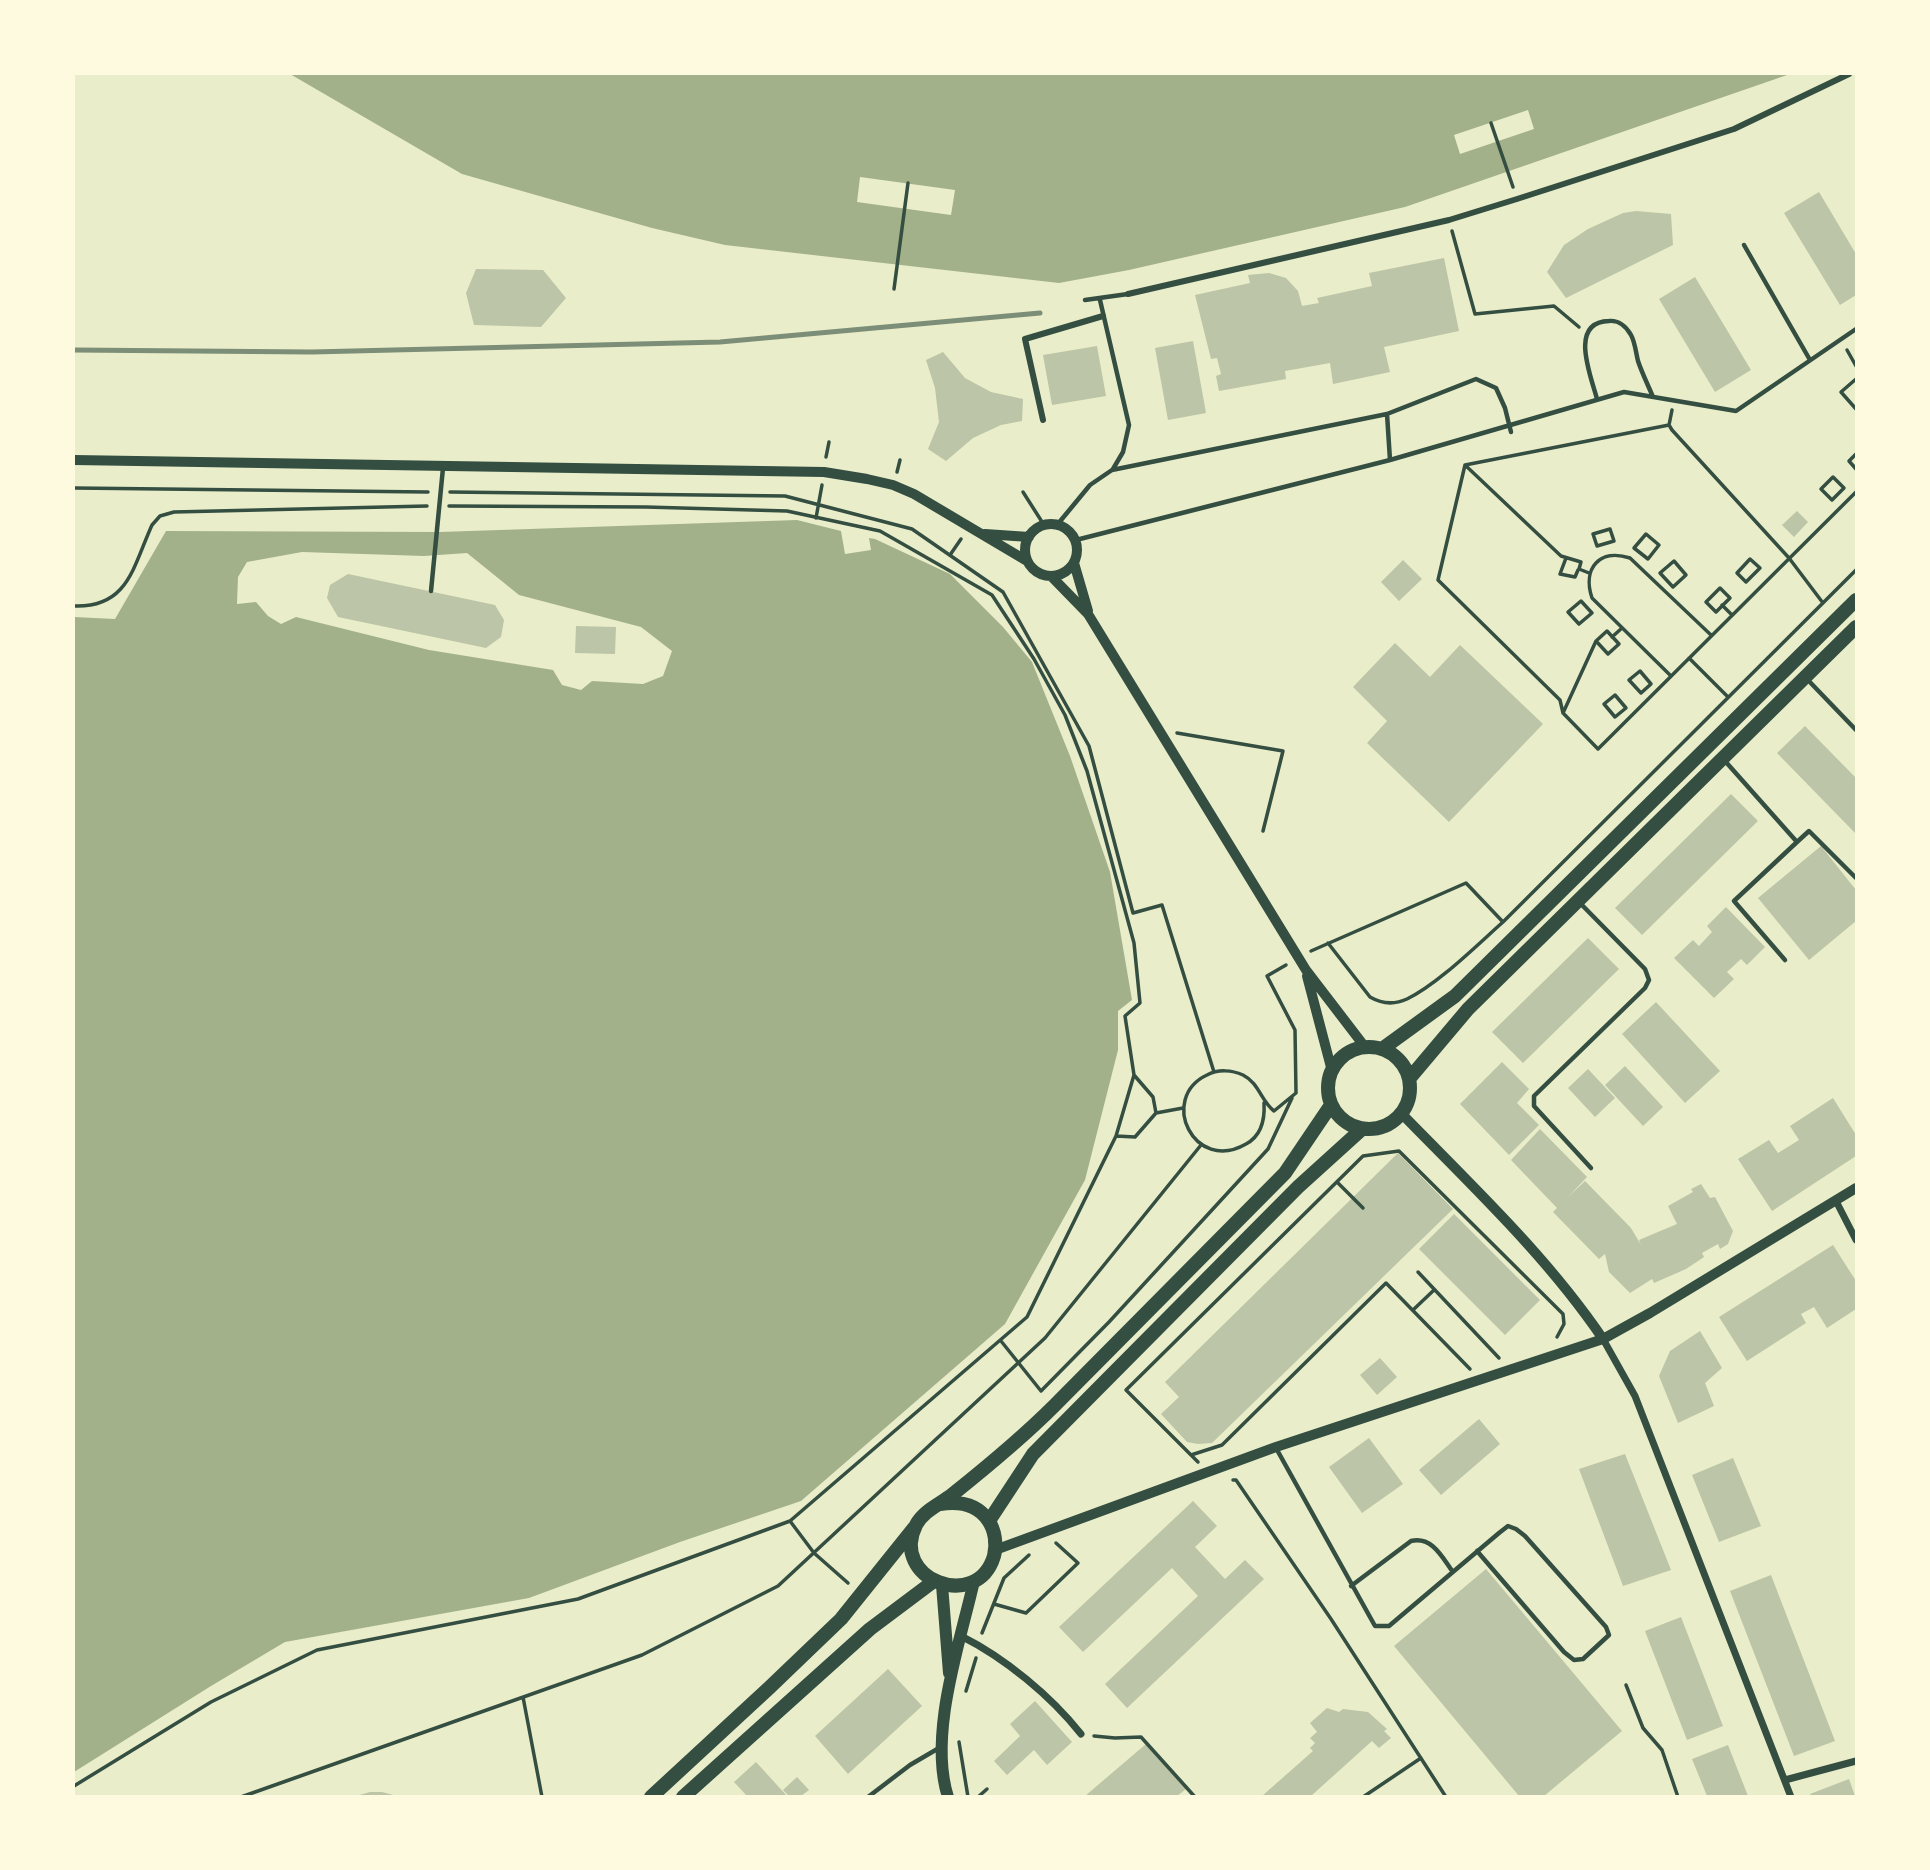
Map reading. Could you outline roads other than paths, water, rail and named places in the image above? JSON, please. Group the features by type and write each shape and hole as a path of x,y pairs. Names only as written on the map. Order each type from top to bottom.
{"main road":[{"path":"1382,1049 1455,996 1857,600"},
{"path":"1409,1079 1468,1009 1857,628"},
{"path":"1365,1048 1382,1049 1394,1056 1404,1066 1409,1079 1409,1099 1401,1113 1385,1126 1362,1129 1343,1121 1331,1105 1328,1094 1332,1071 1340,1059 1351,1051 1365,1048"},
{"path":"651,1797 841,1619 931,1509 1020,1441 1285,1173 1331,1105"},
{"path":"989,1521 1033,1454 1298,1187 1362,1129"},
{"path":"917,1524 912,1537 912,1550 923,1574 938,1583 953,1586 974,1581 988,1568 995,1550 996,1540 989,1521 973,1507 962,1503 940,1504"},
{"path":"948,1797 942,1770 942,1746 950,1684 974,1581"},
{"path":"938,1583 950,1684"},
{"path":"683,1797 870,1629 938,1583"}],"street":[{"path":"1128,294 1449,219 1517,199 1734,128 1849,74"},
{"path":"1044,420 1025,339 1103,316"},
{"path":"74,460 824,472 893,485 914,494 1027,561 1037,573 1052,577 1088,614 1306,970 1365,1048"},
{"path":"1027,561 1026,545 1029,537 1044,525 1057,525 1068,530 1076,540 1077,556 1068,570 1052,577"},
{"path":"982,534 1029,537"},
{"path":"1074,563 1088,614"},
{"path":"1306,970 1332,1071"},
{"path":"1401,1113 1542,1259 1603,1339 1635,1396 1791,1797"},
{"path":"995,1550 1276,1447 1603,1339 1857,1188"},
{"path":"1836,1201 1857,1240"},
{"path":"961,1636 999,1658 1063,1712 1081,1734"},
{"path":"1785,1780 1857,1761"}],"lane":[{"path":"1744,245 1810,360"},
{"path":"1085,300 1128,294"},
{"path":"1100,300 1129,425 1123,452 1112,470"},
{"path":"1597,399 1585,351 1586,333 1600,322 1619,322 1630,334 1639,364 1654,398"},
{"path":"1076,540 1390,460 1624,392 1736,411 1857,329"},
{"path":"1057,525 1090,485 1112,470 1387,414 1476,379 1496,388 1511,432"},
{"path":"1387,414 1390,460"},
{"path":"431,591 443,467"},
{"path":"1806,678 1857,730"},
{"path":"1722,758 1797,842"},
{"path":"1785,960 1734,901 1809,831 1857,878"},
{"path":"1578,901 1645,969 1649,979 1645,988 1534,1096 1534,1106 1591,1168"},
{"path":"1276,1447 1375,1626 1389,1626 1453,1572 1508,1526 1516,1529 1606,1627 1609,1635 1583,1659 1574,1660 1477,1552"},
{"path":"1351,1586 1411,1541 1421,1539 1432,1544 1453,1572"},
{"path":"868,1797 910,1765 942,1746"}],"railway":[{"path":"74,350 312,352 720,342 1040,313"}]}
